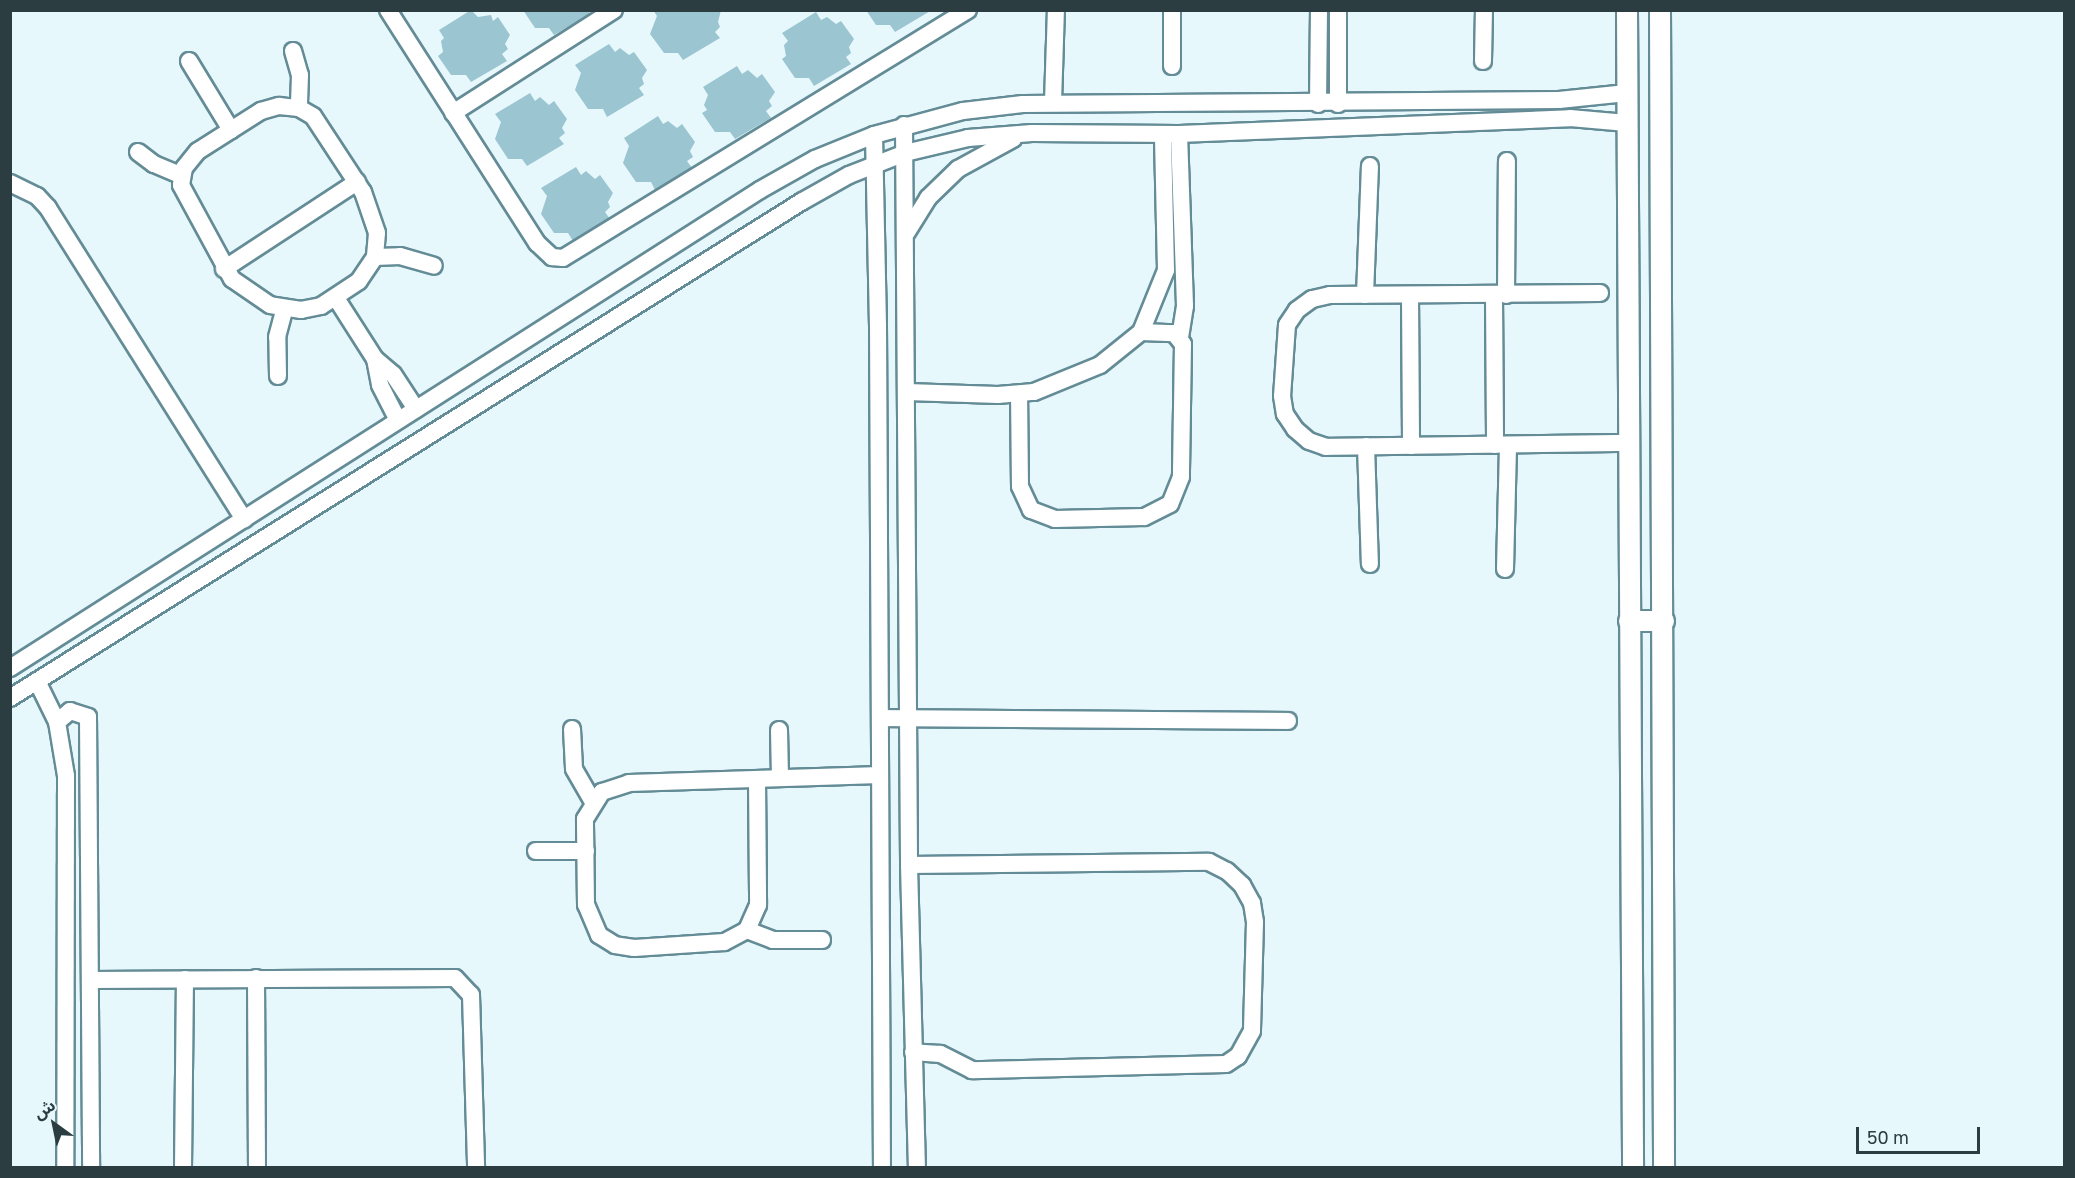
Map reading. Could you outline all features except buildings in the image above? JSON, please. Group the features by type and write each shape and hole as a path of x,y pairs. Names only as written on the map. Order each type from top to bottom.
{"street":[{"path":"388,10 537,243 552,257 563,258 968,10"},
{"path":"453,113 614,10"},
{"path":"1053,104 1056,10"},
{"path":"1172,10 1172,66"},
{"path":"1318,104 1319,10"},
{"path":"1338,10 1338,104"},
{"path":"1483,62 1484,10"},
{"path":"1627,10 1634,1167"},
{"path":"1660,10 1664,621 1664,1167"},
{"path":"293,51 300,75 299,108"},
{"path":"189,61 231,130"},
{"path":"10,668 769,184 815,159 874,135 904,125 993,107 1053,104 1338,104 1582,99 1627,93"},
{"path":"270,108 299,108 313,116 357,182 377,233 375,257 359,281 336,298 311,309 284,310 249,294 224,269 182,194 182,176 193,156 231,130 270,108"},
{"path":"10,698 801,202 875,164 905,153 968,138 1032,133 1171,134 1570,118 1627,123"},
{"path":"904,125 909,865 917,1167"},
{"path":"906,233 928,198 958,169 993,147 1032,133"},
{"path":"907,392 1019,394 1083,375 1141,332 1166,270 1171,134"},
{"path":"1019,394 1020,486 1031,510 1055,519 1158,513 1174,498 1181,477 1180,337 1185,306 1171,134"},
{"path":"874,135 882,1167"},
{"path":"138,152 154,164 182,176"},
{"path":"1505,568 1500,295 1507,161"},
{"path":"1365,295 1370,166"},
{"path":"224,269 357,182"},
{"path":"10,183 30,191 48,208 244,519"},
{"path":"375,257 400,256 434,266"},
{"path":"1600,292 1500,295 1330,295 1312,299 1297,310 1287,325 1282,396 1290,422 1309,441 1326,447 1628,443"},
{"path":"1410,295 1411,446"},
{"path":"336,298 375,359 393,374 416,409"},
{"path":"278,376 277,337 284,310"},
{"path":"1141,332 1174,333 1180,337"},
{"path":"375,359 380,385 398,420"},
{"path":"1366,446 1370,564"},
{"path":"1629,621 1664,621"},
{"path":"37,681 57,722 65,761 65,1165 91,1165 88,717 70,711 57,722"},
{"path":"880,718 1287,721"},
{"path":"572,729 576,778 592,802"},
{"path":"779,730 780,778"},
{"path":"757,779 758,905 747,930 724,942 634,948 615,945 599,935 590,920 586,905 585,819 592,802 615,785 629,783 880,775"},
{"path":"66,821 88,822"},
{"path":"536,851 586,851"},
{"path":"909,865 1209,862 1227,871 1242,885 1252,903 1255,922 1252,1031 1247,1045 1226,1064 972,1070 940,1054 913,1052"},
{"path":"747,930 773,940 822,940"},
{"path":"90,980 443,976 465,984 473,1007 476,1167"},
{"path":"256,978 257,1167"},
{"path":"183,1167 185,979"}]}
